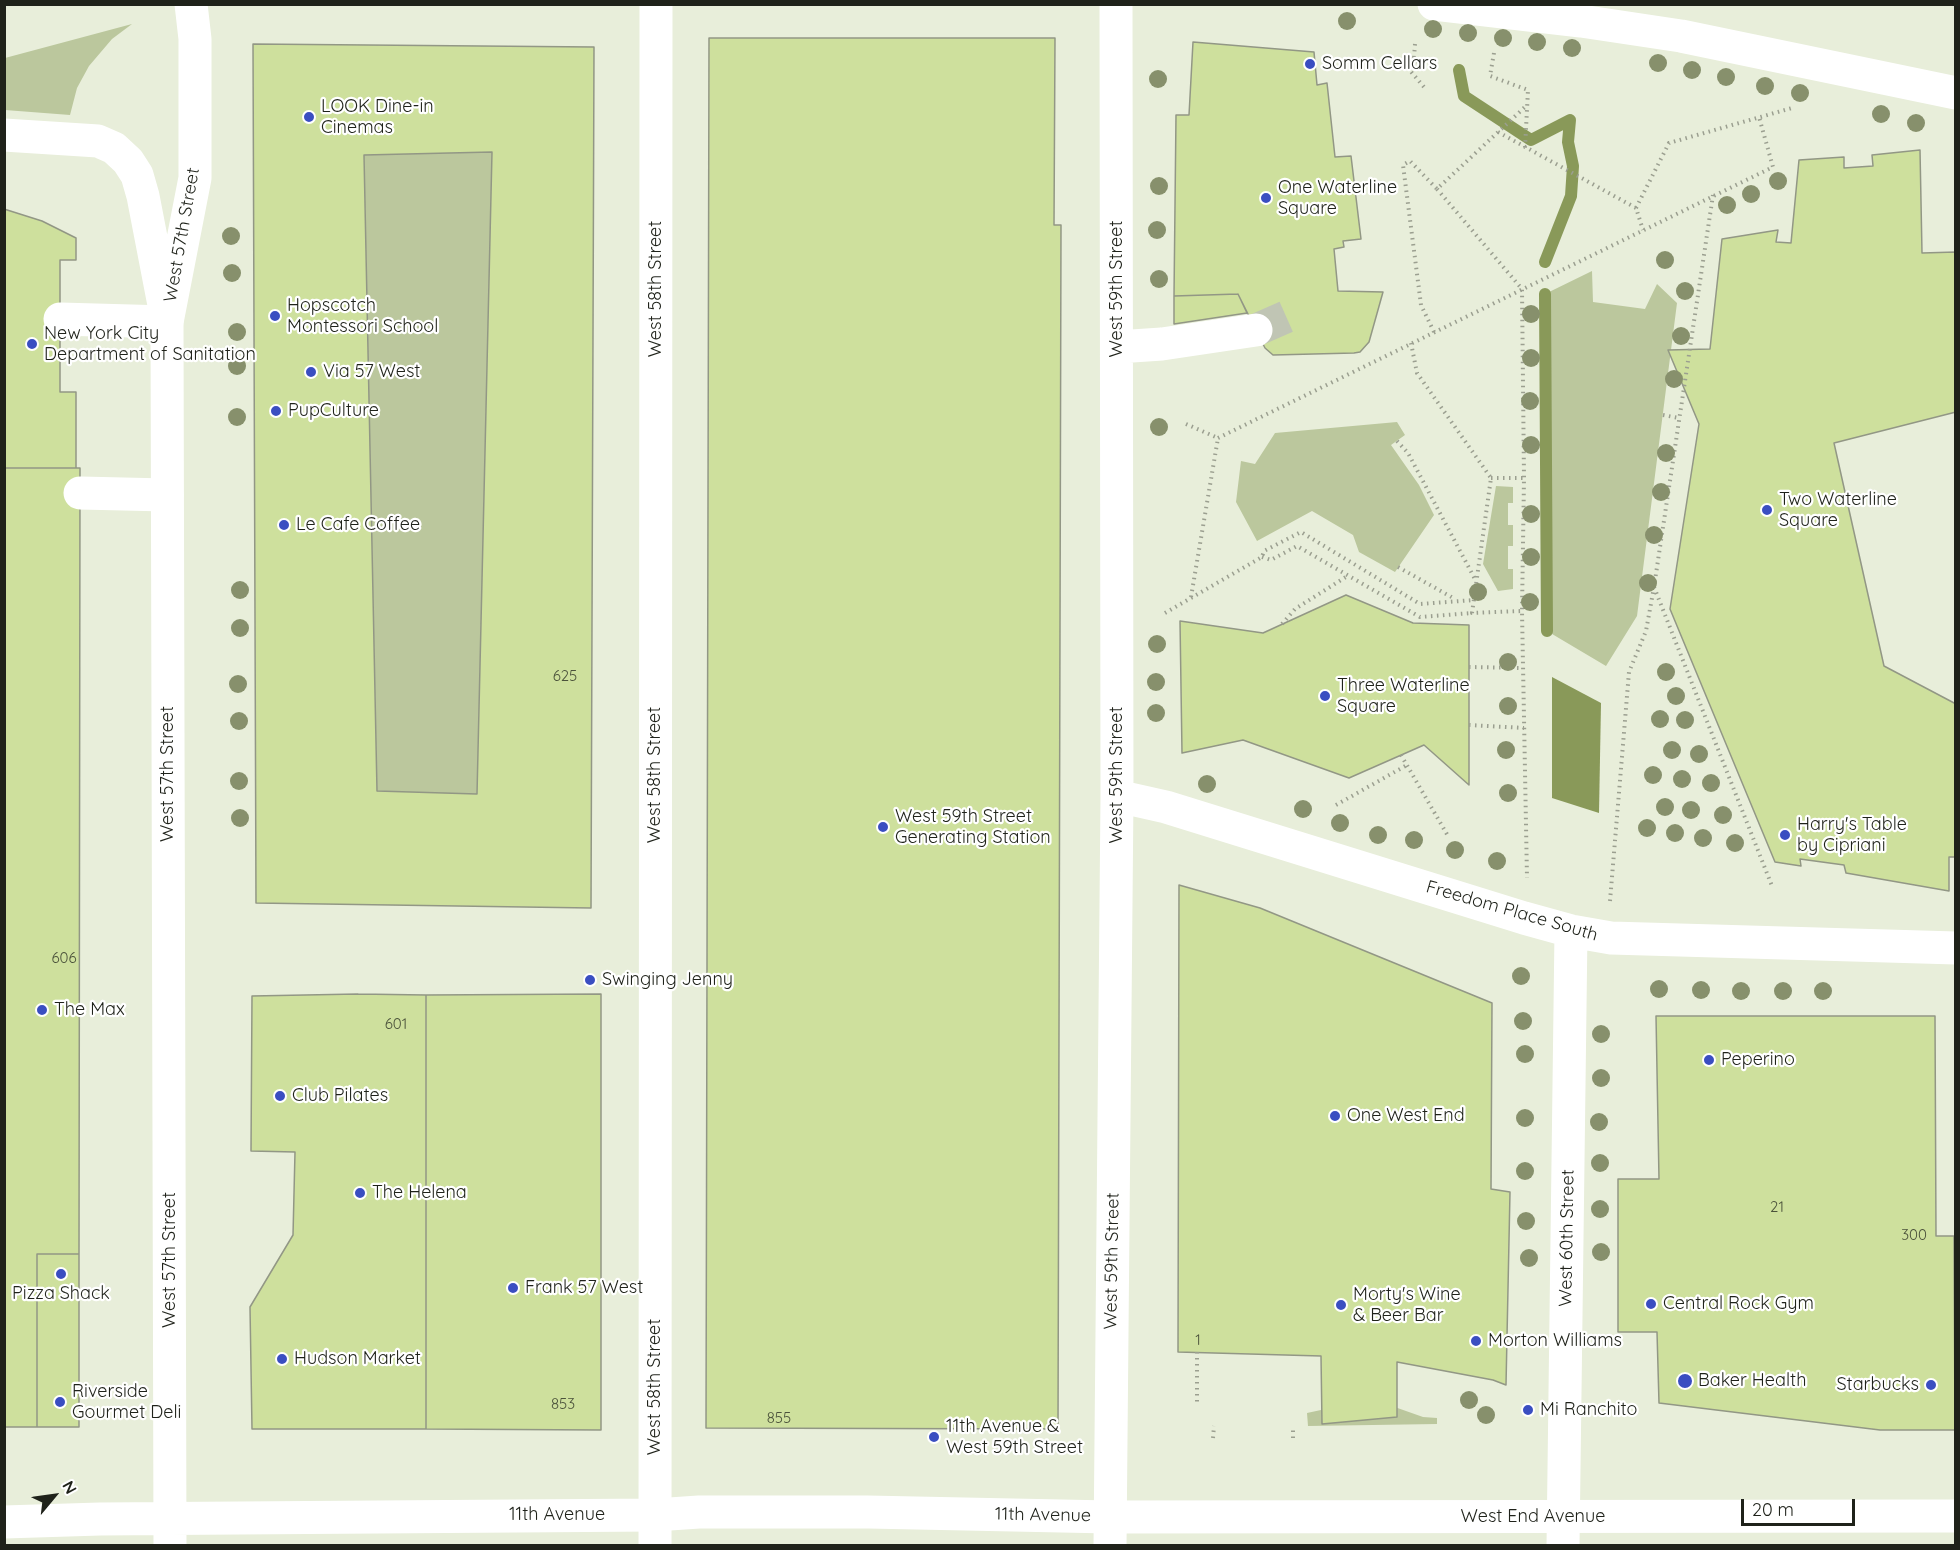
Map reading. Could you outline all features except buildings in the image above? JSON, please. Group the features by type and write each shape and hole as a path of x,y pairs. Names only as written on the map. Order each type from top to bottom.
{"street":[{"name":"West 57th Street","path":"170,1532 167,322 195,178 195,39 191,4"},
{"name":"West 58th Street","path":"655,1530 656,4"},
{"name":"West 59th Street","path":"1110,1531 1117,796 1116,4"},
{"path":"1434,4 1581,21 1681,36 1956,93"},
{"path":"4,135 98,141 114,148 128,161 138,175 167,322 60,319"},
{"path":"1117,347 1162,344 1256,330"},
{"path":"80,493 167,495"},
{"name":"Freedom Place South","path":"1117,796 1166,807 1571,931 1611,938 1956,948"},
{"name":"West 60th Street","path":"1563,1531 1571,931"},
{"name":"11th Avenue","path":"4,1522 170,1532 655,1530 699,1512 868,1512 1110,1531"},
{"name":"West End Avenue","path":"1110,1531 1563,1531 1956,1516"}],"path":[{"path":"1415,44 1414,58 1407,67 1424,87"},
{"path":"1494,52 1490,76 1528,90 1526,149"},
{"path":"1414,58 1424,69"},
{"path":"1437,189 1526,106"},
{"path":"1636,208 1669,143 1792,108"},
{"path":"1186,424 1218,438 1773,167 1759,117"},
{"path":"1498,132 1636,208 1643,230"},
{"path":"1434,332 1421,305 1403,165 1410,161 1437,189 1522,289 1524,478 1522,611 1527,878"},
{"path":"1610,901 1629,672 1646,631 1654,586 1713,195"},
{"path":"1411,344 1417,373 1491,478 1472,613"},
{"path":"1663,415 1679,418"},
{"path":"1191,598 1218,438"},
{"path":"1396,441 1408,453 1476,582"},
{"path":"1491,478 1524,478"},
{"path":"1165,614 1262,557 1264,551 1301,532 1419,604 1474,600"},
{"path":"1262,557 1271,560 1297,546 1420,617 1522,611"},
{"path":"1398,567 1457,601"},
{"path":"1282,624 1294,609 1349,575"},
{"path":"1654,586 1772,886"},
{"path":"1469,667 1523,668"},
{"path":"1469,724 1524,728"},
{"path":"1401,755 1448,836"},
{"path":"1336,805 1407,765"},
{"path":"1197,1352 1197,1404"},
{"path":"1213,1438 1214,1426"},
{"path":"1293,1426 1293,1438"}],"shaded area":[{"path":"132,24 112,39 89,66 77,88 70,115 5,110 5,58"},
{"path":"492,152 477,794 377,791 364,155"},
{"path":"1592,271 1593,302 1645,309 1657,284 1677,303 1637,616 1606,666 1547,631 1545,294"},
{"path":"1397,422 1405,435 1391,445 1419,485 1434,515 1395,572 1359,552 1353,535 1312,511 1257,541 1236,502 1241,461 1255,464 1275,433"},
{"path":"1496,486 1513,487 1513,503 1508,503 1508,525 1513,525 1513,546 1508,546 1508,569 1513,569 1513,589 1498,591 1483,564"},
{"path":"1552,677 1601,703 1599,813 1552,798"},
{"path":"1372,1399 1423,1417 1437,1418 1437,1424 1308,1426 1307,1413"}],"waterway":[{"path":"1459,70 1464,96 1531,140 1570,120 1568,142 1573,166 1571,196 1545,262"},
{"path":"1545,294 1547,631"}],"tunnel":[{"path":"1256,330 1297,312"}],"place":[{"name":"Somm Cellars","path":"1310,64"},
{"name":"LOOK Dine-in Cinemas","path":"309,117"},
{"name":"One Waterline Square","path":"1266,198"},
{"name":"Hopscotch Montessori School","path":"275,316"},
{"name":"New York City Department of Sanitation","path":"32,344"},
{"name":"Via 57 West","path":"311,372"},
{"name":"PupCulture","path":"276,411"},
{"name":"Two Waterline Square","path":"1767,510"},
{"name":"Le Cafe Coffee","path":"284,525"},
{"name":"Three Waterline Square","path":"1325,696"},
{"name":"West 59th Street Generating Station","path":"883,827"},
{"name":"Harry's Table by Cipriani","path":"1785,835"},
{"name":"Swinging Jenny","path":"590,980"},
{"name":"The Max","path":"42,1010"},
{"name":"Peperino","path":"1709,1060"},
{"name":"Club Pilates","path":"280,1096"},
{"name":"One West End","path":"1335,1116"},
{"name":"The Helena","path":"360,1193"},
{"name":"Pizza Shack","path":"61,1274"},
{"name":"Frank 57 West","path":"513,1288"},
{"name":"Central Rock Gym","path":"1651,1304"},
{"name":"Morty's Wine & Beer Bar","path":"1341,1305"},
{"name":"Morton Williams","path":"1476,1341"},
{"name":"Hudson Market","path":"282,1359"},
{"name":"Baker Health","path":"1685,1381"},
{"name":"Starbucks","path":"1931,1385"},
{"name":"Riverside Gourmet Deli","path":"60,1402"},
{"name":"Mi Ranchito","path":"1528,1410"},
{"name":"11th Avenue & West 59th Street","path":"934,1437"}]}
